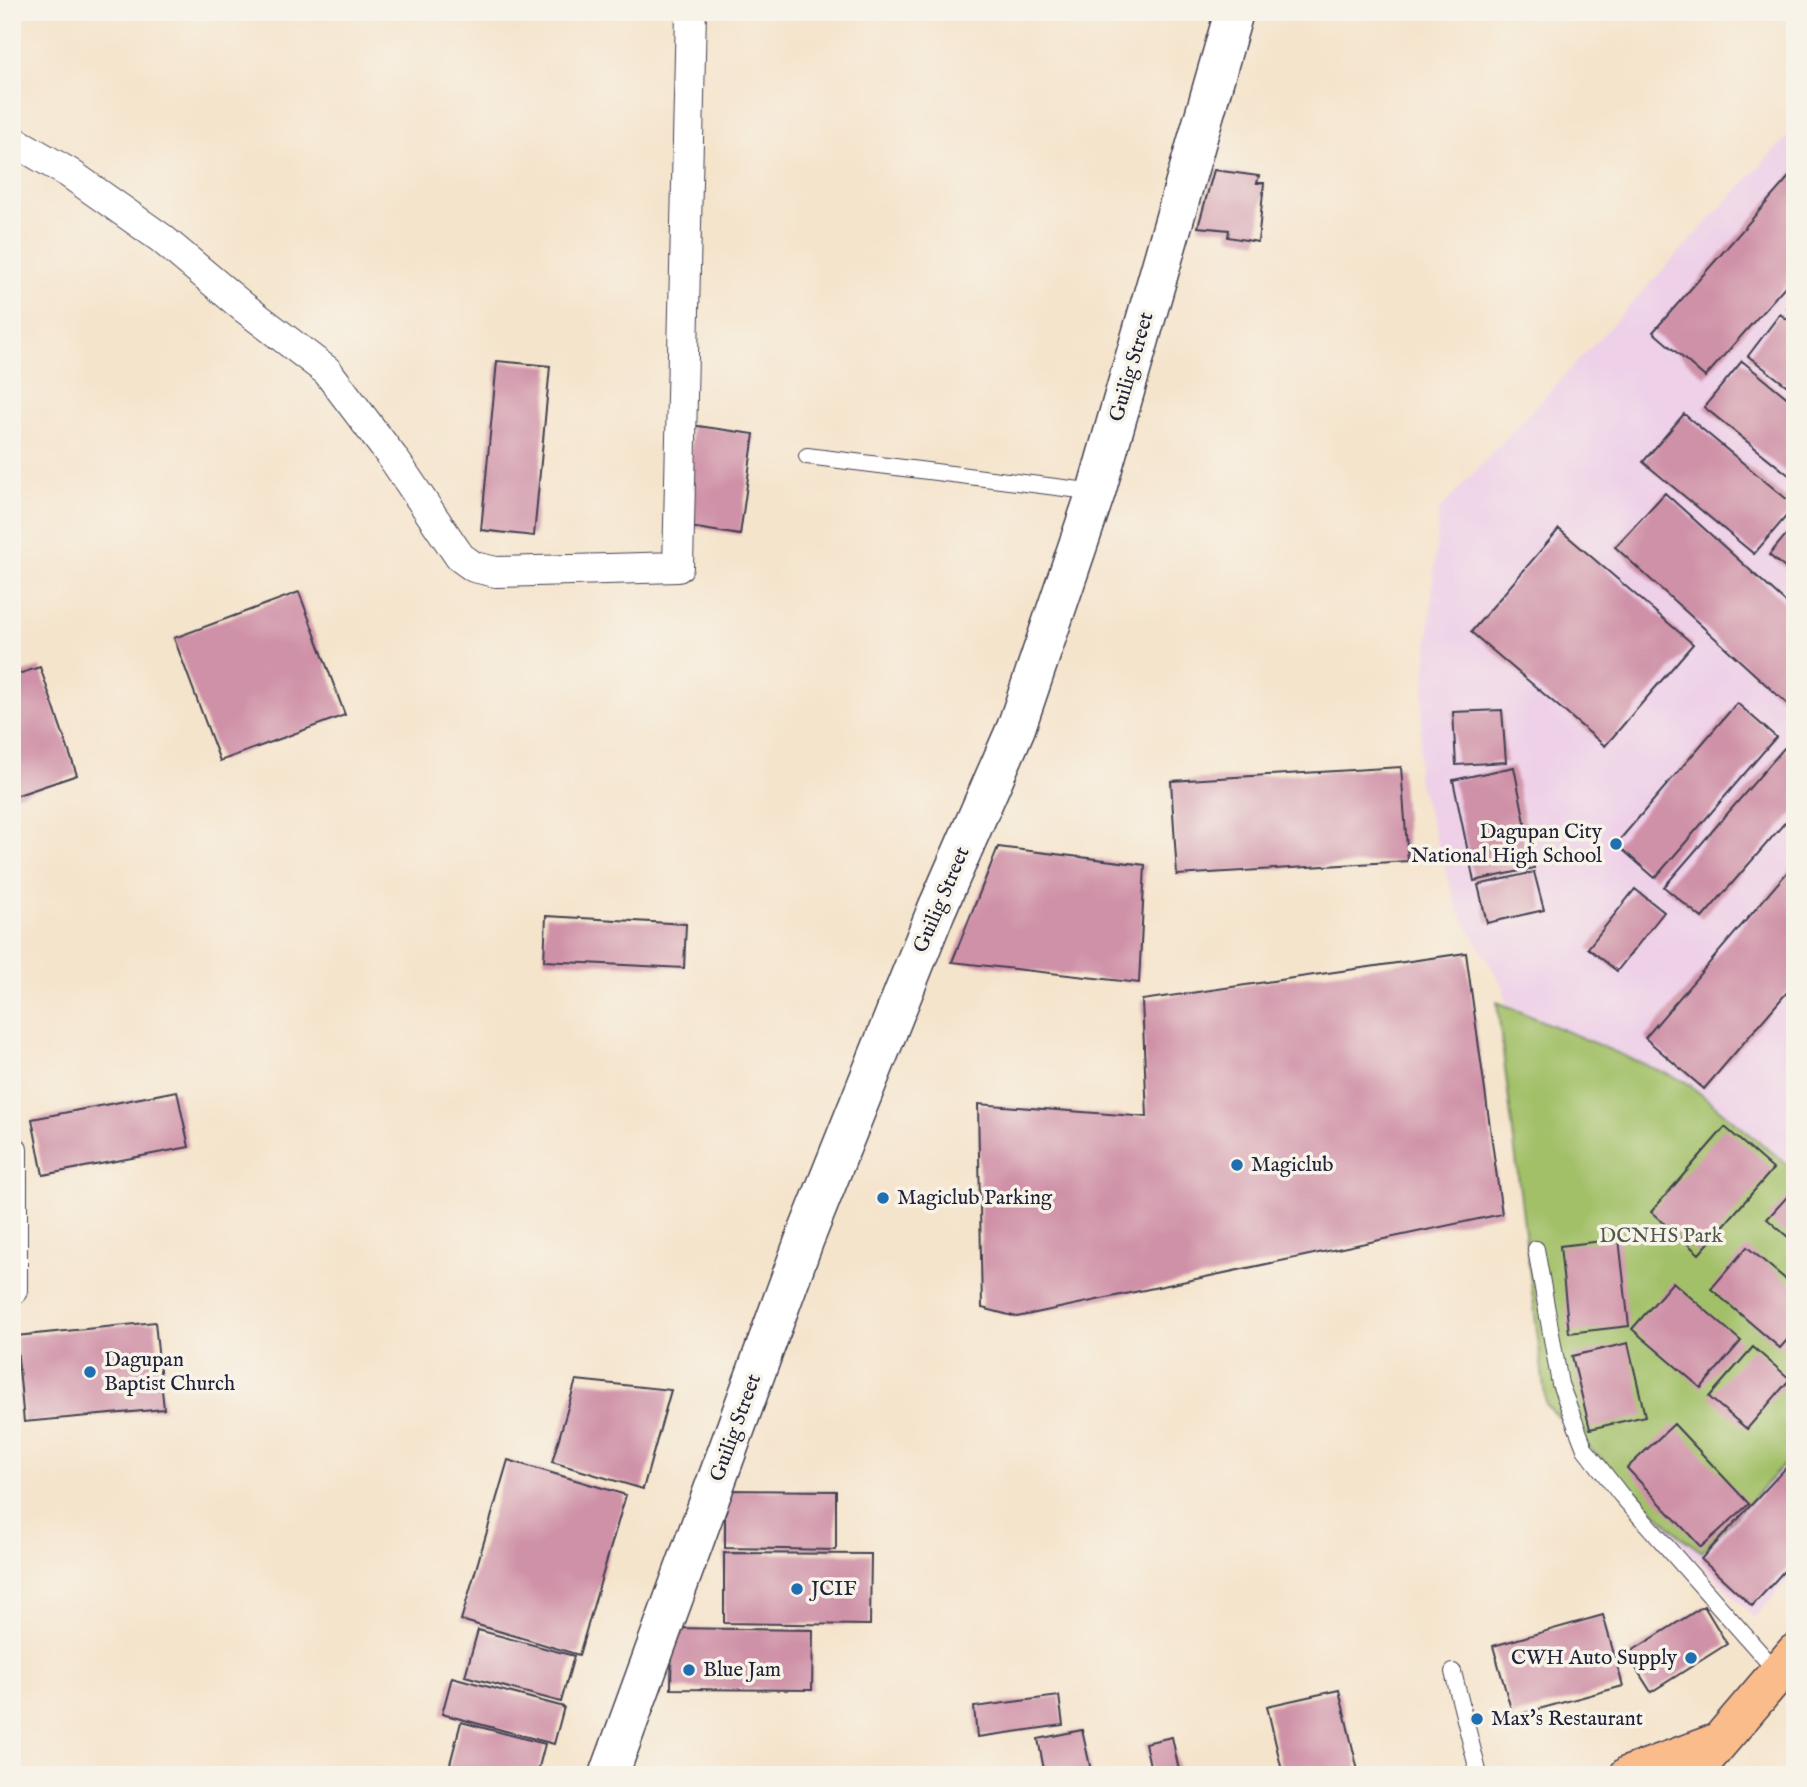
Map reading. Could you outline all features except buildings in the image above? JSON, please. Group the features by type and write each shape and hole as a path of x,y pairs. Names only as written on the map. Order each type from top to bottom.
{"main road":[{"path":"1691,1775 1786,1663"},
{"path":"1629,1775 1718,1742"}],"street":[{"path":"12,140 69,173 161,239 327,371 393,458 460,557 474,567 496,572 678,568 691,12"},
{"name":"Guilig Street","path":"609,1775 804,1241 936,911 1016,728 1096,492 1234,12"},
{"path":"12,1150 12,1290"}],"lane":[{"path":"807,456 1096,492"},
{"path":"1535,1250 1560,1384 1586,1449 1629,1505 1786,1663"},
{"path":"1453,1672 1479,1775"}],"shaded area":[{"name":"Dagupan City National High School","path":"1795,128 1795,1573 1754,1618 1546,1405 1504,988 1458,911 1417,778 1439,510"}],"green space":[{"name":"DCNHS Park","path":"1497,1002 1686,1082 1795,1171 1795,1453 1702,1552 1680,1536 1546,1405"}],"place":[{"name":"Dagupan City National High School","path":"1616,844"},
{"name":"Magiclub","path":"1237,1165"},
{"name":"Magiclub Parking","path":"883,1198"},
{"name":"Dagupan Baptist Church","path":"90,1372"},
{"name":"JCIF","path":"797,1589"},
{"name":"CWH Auto Supply","path":"1691,1658"},
{"name":"Blue Jam","path":"689,1670"},
{"name":"Max's Restaurant","path":"1477,1719"}]}
